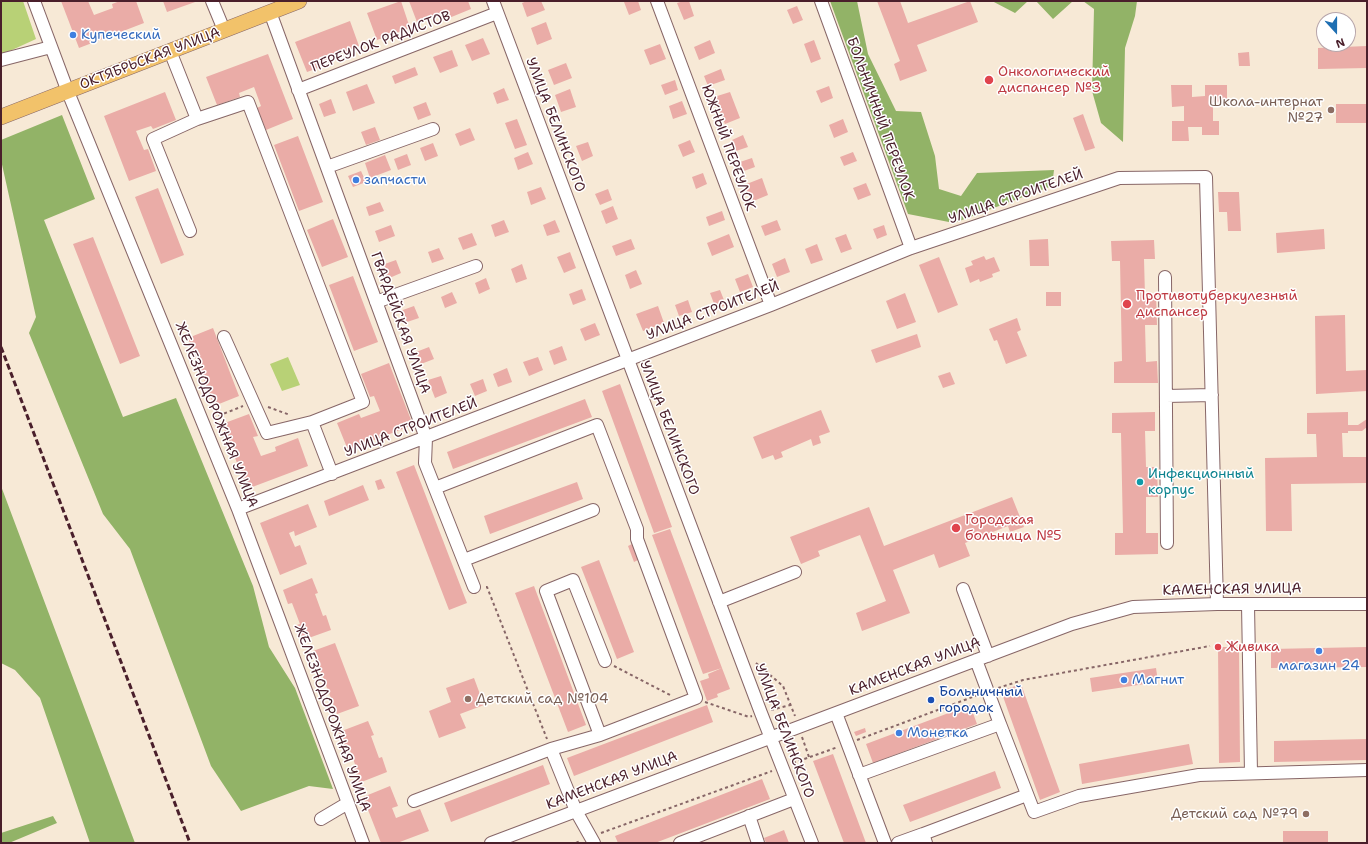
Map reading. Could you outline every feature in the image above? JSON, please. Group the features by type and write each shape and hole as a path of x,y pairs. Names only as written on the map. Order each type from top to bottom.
{"main road":[{"name":"ОКТЯБРЬСКАЯ УЛИЦА","path":"1,117 299,1"}],"street":[{"name":"ЖЕЛЕЗНОДОРОЖНАЯ УЛИЦА","path":"34,1 68,92 238,510 363,843"},
{"path":"212,1 224,30"},
{"name":"УЛИЦА БЕЛИНСКОГО","path":"493,1 770,738 812,843"},
{"name":"ЮЖНЫЙ ПЕРЕУЛОК","path":"657,1 771,305"},
{"name":"БОЛЬНИЧНЫЙ ПЕРЕУЛОК","path":"821,1 911,248"},
{"name":"ГВАРДЕЙСКАЯ УЛИЦА","path":"270,12 426,438 425,463 474,587"},
{"name":"ПЕРЕУЛОК РАДИСТОВ","path":"298,90 497,13"},
{"path":"1,60 51,47"},
{"path":"170,51 197,119"},
{"path":"190,231 153,139 197,119 248,102 363,402 312,422 267,433 224,338"},
{"path":"327,167 433,129"},
{"name":"УЛИЦА СТРОИТЕЛЕЙ","path":"238,510 771,305 911,248 1119,178 1206,177 1212,395"},
{"path":"376,302 476,266"},
{"path":"1165,277 1167,543"},
{"path":"1166,396 1212,395 1217,604"},
{"path":"312,422 332,474"},
{"path":"414,801 551,749 600,735 691,700 637,539 637,529 597,425 435,488"},
{"path":"464,560 592,510"},
{"path":"719,602 795,572"},
{"path":"600,735 546,591 573,580 604,661"},
{"path":"963,589 988,656"},
{"name":"КАМЕНСКАЯ УЛИЦА","path":"491,843 1072,624 1133,607 1217,604 1367,604"},
{"path":"1248,605 1251,773"},
{"path":"976,660 1034,812 1079,796 1199,775 1367,770"},
{"path":"836,713 885,843"},
{"path":"859,776 1000,724"},
{"path":"551,749 576,811 593,840"},
{"path":"898,843 925,839 1027,795"},
{"path":"680,843 794,799"},
{"path":"321,819 348,803"},
{"path":"749,816 758,843"}],"path":[{"path":"213,418 253,402 312,422"},
{"path":"474,587 487,587 551,749"},
{"path":"576,843 593,840 781,767 1023,680 1210,646"},
{"path":"604,661 691,700 749,717 790,705"},
{"path":"756,663 783,686 809,757"}],"green space":[{"path":"1,1 23,1 36,39 1,55"},
{"path":"830,1 857,1 868,54 896,111 921,112 935,156 939,189 961,196 977,173 1054,170 1052,186 954,223 908,214"},
{"path":"992,1 1028,1 1015,13"},
{"path":"1036,1 1073,1 1053,19"},
{"path":"1083,1 1137,1 1135,16 1125,48 1123,142 1101,123 1092,91 1094,9"},
{"path":"62,115 95,199 44,220 123,417 176,398 253,586 269,647 295,688 333,789 309,786 241,811 211,766 130,549 103,514 29,333 36,317 1,160 1,140"},
{"path":"288,357 300,385 282,391 270,364"},
{"path":"1,486 135,843 90,843 40,698 15,670 1,663"},
{"path":"53,816 57,823 9,843 1,843 1,833"}],"building":[{"path":"61,1 88,1 94,15 113,8 112,4 120,1 136,1 144,23 79,48"},
{"path":"163,1 198,1 167,12"},
{"path":"401,1 410,28 377,40 367,13"},
{"path":"409,1 468,1 471,9 449,18 447,11 417,22"},
{"path":"527,1 541,1 545,10 527,17 522,3"},
{"path":"638,1 641,10 629,15 624,2"},
{"path":"689,1 694,16 684,20 677,3"},
{"path":"877,1 900,1 908,23 970,1 978,22 917,45 927,71 900,81 894,64 900,61"},
{"path":"797,6 803,20 793,24 787,10"},
{"path":"350,21 359,46 330,57 332,63 307,72 295,42"},
{"path":"546,22 552,39 537,45 531,28"},
{"path":"483,38 490,54 472,61 465,45"},
{"path":"710,40 715,53 699,60 694,47"},
{"path":"814,40 821,59 811,63 804,44"},
{"path":"660,44 666,59 650,65 644,50"},
{"path":"1356,46 1367,46 1367,68 1318,69 1318,52 1356,52"},
{"path":"452,50 458,66 440,73 433,57"},
{"path":"1249,52 1250,66 1239,66 1238,53"},
{"path":"268,54 293,119 266,130 257,108 261,106 254,87 239,93 240,97 217,105 206,77"},
{"path":"566,63 572,78 554,85 548,70"},
{"path":"415,67 418,75 395,84 392,76"},
{"path":"721,69 725,80 708,86 704,76"},
{"path":"675,80 678,90 665,95 661,85"},
{"path":"367,84 375,103 353,111 346,92"},
{"path":"1171,85 1192,85 1192,97 1205,96 1205,85 1227,85 1227,101 1213,102 1213,121 1219,121 1219,135 1202,135 1202,127 1188,127 1189,141 1172,141 1172,121 1184,121 1184,106 1172,107"},
{"path":"829,86 833,98 821,103 816,91"},
{"path":"504,88 509,100 497,104 493,93"},
{"path":"570,89 576,107 561,112 555,95"},
{"path":"165,92 176,120 153,129 151,126 136,131 144,150 148,149 156,171 129,181 104,116"},
{"path":"730,92 740,118 725,124 714,97"},
{"path":"331,99 336,113 324,117 319,104"},
{"path":"682,101 687,114 673,119 669,106"},
{"path":"426,102 431,115 418,120 413,107"},
{"path":"1336,104 1367,104 1367,123 1336,123"},
{"path":"1083,114 1095,148 1085,151 1073,118"},
{"path":"517,119 527,145 515,149 505,123"},
{"path":"843,119 848,132 834,138 829,125"},
{"path":"375,127 380,140 366,145 361,132"},
{"path":"470,128 475,140 460,146 455,134"},
{"path":"743,135 748,147 736,151 732,140"},
{"path":"298,136 323,202 299,211 274,145"},
{"path":"690,140 695,152 683,157 678,145"},
{"path":"588,142 593,156 582,161 576,146"},
{"path":"433,143 438,156 425,161 420,148"},
{"path":"528,152 533,164 518,170 514,158"},
{"path":"853,152 857,161 844,166 840,157"},
{"path":"407,154 411,165 398,170 394,159"},
{"path":"385,155 391,170 370,178 365,163"},
{"path":"752,158 755,167 744,171 740,162"},
{"path":"361,171 366,182 353,187 348,176"},
{"path":"703,173 707,184 696,189 692,177"},
{"path":"762,178 768,195 751,202 744,185"},
{"path":"866,183 871,195 858,200 853,188"},
{"path":"541,187 546,199 531,205 527,192"},
{"path":"158,188 184,255 161,264 135,197"},
{"path":"608,189 612,200 600,205 595,194"},
{"path":"1218,192 1239,192 1241,231 1228,231 1227,212 1219,212"},
{"path":"380,202 384,211 369,216 366,207"},
{"path":"613,206 618,219 606,224 601,211"},
{"path":"722,211 725,220 709,226 706,217"},
{"path":"333,219 348,257 322,267 307,230"},
{"path":"504,220 509,232 495,237 491,225"},
{"path":"555,220 560,232 547,236 543,225"},
{"path":"777,220 781,230 765,236 761,226"},
{"path":"391,225 395,236 379,242 375,231"},
{"path":"884,225 887,235 877,239 873,229"},
{"path":"1324,229 1325,249 1277,253 1276,233"},
{"path":"472,233 477,245 463,250 458,238"},
{"path":"729,234 734,247 712,256 707,243"},
{"path":"846,234 852,249 841,253 835,238"},
{"path":"93,237 140,356 120,364 73,244"},
{"path":"631,239 635,249 616,256 612,246"},
{"path":"1048,239 1049,266 1030,266 1029,240"},
{"path":"1154,240 1155,259 1144,259 1145,296 1156,295 1157,325 1145,325 1146,362 1157,361 1158,383 1114,383 1114,362 1122,361 1120,261 1112,261 1111,241"},
{"path":"817,244 823,260 811,264 805,249"},
{"path":"439,248 444,259 432,263 428,252"},
{"path":"570,252 576,268 564,273 557,257"},
{"path":"984,256 986,260 994,257 1000,271 992,274 993,277 980,282 979,279 970,283 965,268 973,265 971,261"},
{"path":"939,257 958,305 938,313 919,265"},
{"path":"785,258 790,272 777,277 772,264"},
{"path":"396,260 401,273 387,279 382,265"},
{"path":"522,264 527,279 516,283 511,269"},
{"path":"636,270 642,284 630,289 625,275"},
{"path":"748,274 753,287 740,292 735,279"},
{"path":"353,276 378,342 354,351 329,285"},
{"path":"486,278 490,289 479,294 475,283"},
{"path":"582,289 586,300 573,305 569,294"},
{"path":"720,290 726,305 716,309 710,293"},
{"path":"452,292 457,303 445,308 441,297"},
{"path":"1046,292 1061,292 1061,306 1046,306"},
{"path":"905,293 916,322 897,329 886,301"},
{"path":"688,300 692,312 679,316 675,305"},
{"path":"414,306 419,318 404,323 400,311"},
{"path":"658,306 664,323 643,331 636,314"},
{"path":"1345,315 1346,371 1367,370 1367,391 1316,394 1315,316"},
{"path":"1017,318 1021,330 1017,332 1027,356 1006,364 997,340 994,341 989,329"},
{"path":"595,323 600,335 585,341 580,329"},
{"path":"213,328 239,396 214,406 188,338"},
{"path":"917,334 921,347 876,363 871,350"},
{"path":"562,346 567,360 554,365 549,351"},
{"path":"429,347 434,359 421,364 416,352"},
{"path":"538,357 543,370 529,376 523,362"},
{"path":"389,363 413,425 348,450 337,423 359,414 361,418 380,411 374,396 370,397 361,374"},
{"path":"507,368 512,382 498,387 493,374"},
{"path":"950,372 955,384 943,388 938,376"},
{"path":"441,376 447,393 435,398 428,380"},
{"path":"483,379 487,391 475,396 470,384"},
{"path":"620,384 672,527 654,533 602,391"},
{"path":"585,399 592,417 453,469 447,452"},
{"path":"821,410 830,432 819,436 821,443 813,446 811,439 781,452 783,457 775,460 773,455 762,459 753,437"},
{"name":"Инфекционный корпус","path":"1155,412 1155,431 1145,431 1146,467 1157,467 1158,497 1146,497 1146,533 1158,533 1158,554 1115,555 1115,533 1123,533 1121,433 1112,433 1112,413"},
{"path":"1348,412 1348,425 1358,425 1367,419 1367,427 1362,431 1348,431 1348,433 1342,433 1343,457 1367,457 1367,483 1291,484 1292,531 1266,531 1265,458 1317,457 1316,434 1307,434 1307,413"},
{"path":"249,414 258,436 253,437 261,456 276,451 275,447 298,438 308,466 247,489 222,424"},
{"path":"414,465 467,603 449,610 396,472"},
{"path":"381,479 385,488 378,490 375,481"},
{"path":"577,482 583,499 490,534 484,516"},
{"path":"363,485 369,500 329,516 324,501"},
{"path":"1012,497 1024,527 1010,532 1008,526 965,543 970,556 939,568 934,554 893,570 910,613 862,631 856,613 886,601 860,535 818,551 820,556 801,564 790,537 869,507 884,546"},
{"path":"308,504 317,527 295,536 294,531 289,533 295,547 300,545 307,564 280,575 260,523"},
{"path":"670,529 722,668 703,674 652,535"},
{"path":"636,542 642,558 634,562 628,546"},
{"path":"599,560 634,652 617,659 581,567"},
{"path":"312,578 318,593 315,594 323,616 326,615 331,630 303,640 297,625 300,624 292,603 288,604 283,590"},
{"path":"534,586 586,725 568,732 515,593"},
{"path":"335,643 359,706 337,714 313,651"},
{"path":"1218,647 1239,647 1240,762 1219,763"},
{"path":"1367,647 1367,667 1271,668 1271,649"},
{"path":"722,668 730,689 717,694 718,697 707,701 700,681 709,678 708,674"},
{"name":"Магнит","path":"1156,668 1158,682 1092,692 1090,678"},
{"path":"474,678 484,705 460,714 466,728 439,738 429,711 451,702 446,688"},
{"path":"1021,684 1060,792 1040,800 1001,691"},
{"path":"707,705 713,722 574,776 567,758"},
{"path":"970,705 977,724 873,763 866,744"},
{"path":"368,721 374,735 371,736 379,758 382,757 387,772 359,783 353,768 356,767 348,745 344,746 339,732"},
{"path":"865,728 866,732 856,736 854,732"},
{"path":"1367,739 1367,760 1274,762 1274,741"},
{"path":"1189,744 1193,764 1082,784 1079,764"},
{"path":"833,754 866,843 844,843 813,761"},
{"path":"543,765 550,784 451,822 444,803"},
{"path":"995,771 1001,788 910,822 903,805"},
{"path":"762,779 770,799 655,843 618,843 615,836"},
{"path":"390,786 398,806 392,808 396,818 420,809 429,831 397,843 381,843 363,797"},
{"path":"784,830 789,843 766,843 764,838"},
{"path":"1283,831 1328,831 1328,843 1283,843"}],"railway":[{"path":"1,347 190,843"}],"place":[{"name":"Купеческий","path":"73,35"},
{"name":"Онкологический диспансер №3","path":"989,80"},
{"name":"Школа-интернат №27","path":"1331,110"},
{"name":"запчасти","path":"356,180"},
{"name":"Противотуберкулезный диспансер","path":"1127,304"},
{"name":"Инфекционный корпус","path":"1140,482"},
{"name":"Городская больница №5","path":"956,528"},
{"name":"Живика","path":"1218,647"},
{"name":"магазин 24","path":"1319,651"},
{"name":"Магнит","path":"1124,680"},
{"name":"Детский сад №104","path":"468,699"},
{"name":"Больничный городок","path":"931,700"},
{"name":"Монетка","path":"899,733"},
{"name":"Детский сад №79","path":"1306,814"}]}
